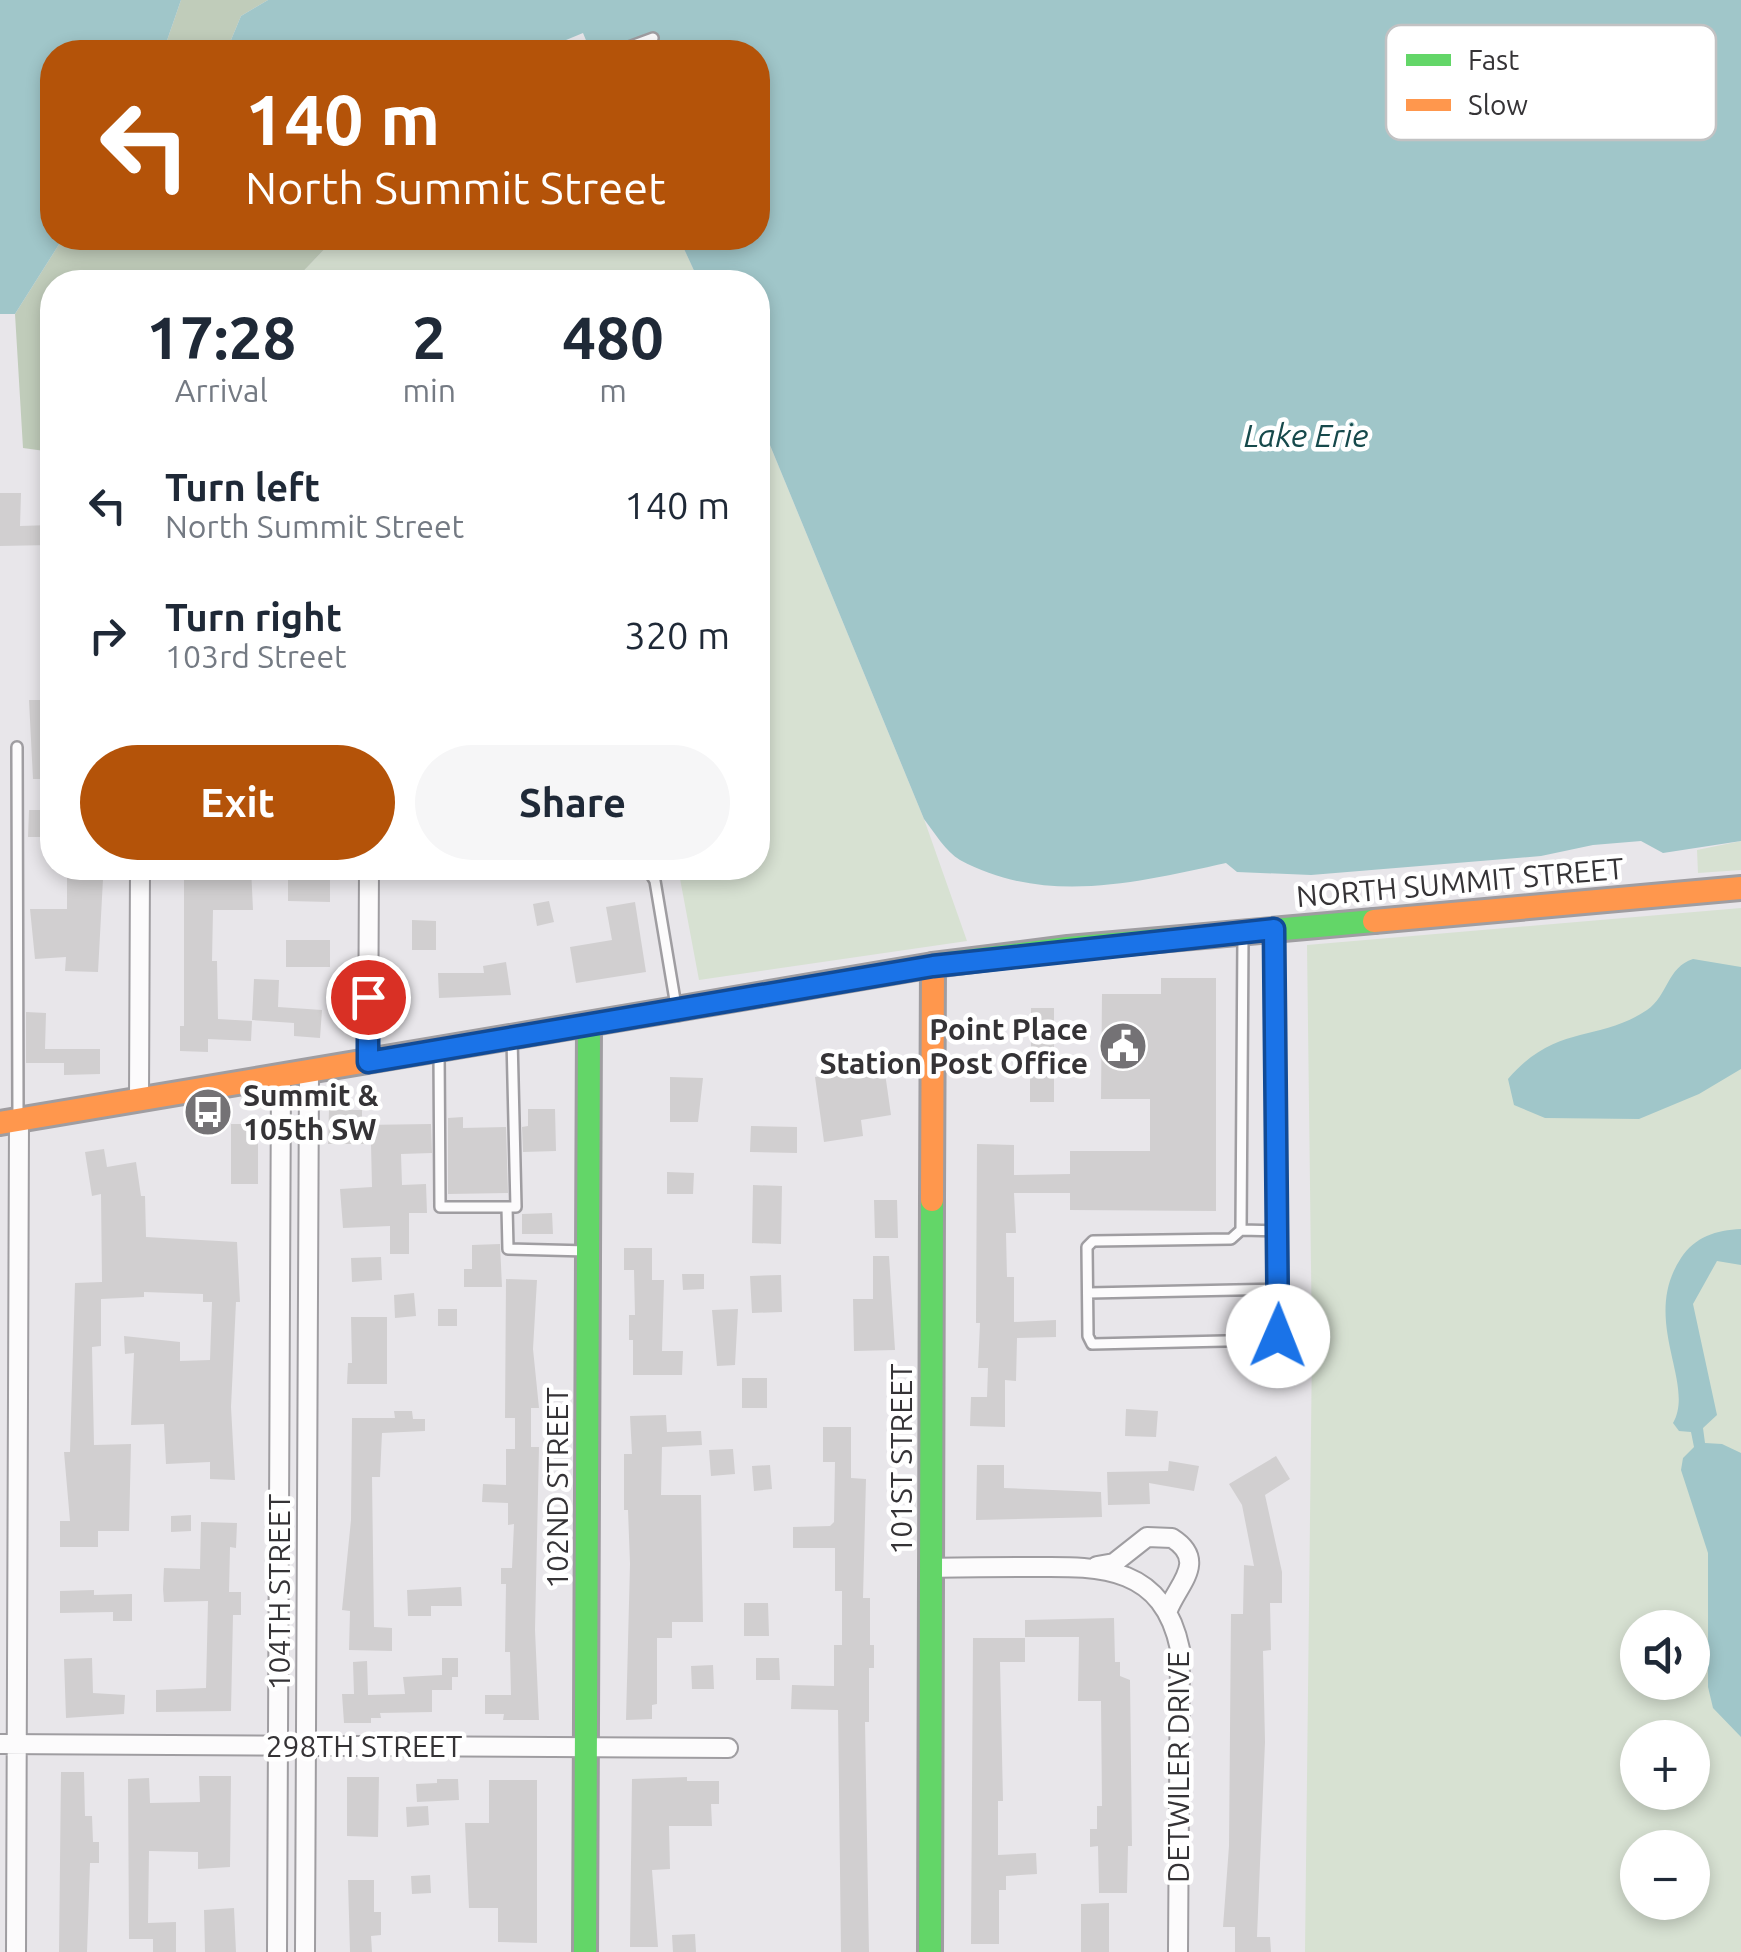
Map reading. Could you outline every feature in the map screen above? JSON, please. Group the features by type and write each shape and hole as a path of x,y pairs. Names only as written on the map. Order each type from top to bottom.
{"street":[{"path":"139,1100 140,880"},
{"path":"368,880 368,1062"},
{"name":"NORTH SUMMIT STREET","path":"9,1122 933,966 1274,929 1741,888"},
{"name":"101ST STREET","path":"930,1952 933,966"},
{"name":"102ND STREET","path":"585,1952 589,1024"},
{"name":"104TH STREET","path":"305,1952 309,1072"},
{"name":"104TH STREET","path":"277,1952 281,1077"},
{"path":"9,1122 9,1744 16,1952"},
{"path":"280,1412 307,1413"},
{"path":"931,1568 1096,1566 1114,1563 1147,1537 1172,1538 1189,1558 1190,1576 1168,1610"},
{"name":"DETWILER DRIVE","path":"1096,1566 1126,1575 1150,1590 1168,1610 1180,1648 1178,1952"},
{"name":"298TH STREET","path":"9,1744 728,1748"}],"lane":[{"path":"9,1122 17,747"},
{"path":"655,880 676,1009"},
{"path":"1274,929 1279,1289 1279,1326 1274,1339 1092,1344 1088,1336 1088,1247 1093,1241 1231,1239 1242,1230 1278,1231"},
{"path":"1242,1230 1243,932"},
{"path":"438,1050 440,1207 516,1207 512,1038"},
{"path":"506,1207 508,1249 588,1251"},
{"path":"1088,1293 1279,1289"}],"green space":[{"path":"181,0 268,0 241,16 231,40 167,40"},
{"path":"55,250 324,250 304,270 43,270"},
{"path":"324,250 685,250 694,270 304,270"},
{"path":"40,274 40,450 23,448 15,314"},
{"path":"770,445 924,819 967,941 699,980 680,880 770,880"},
{"path":"1741,841 1741,870 1698,873 1697,850"},
{"path":"1741,908 1741,1952 1305,1952 1312,1346 1307,945"}],"water":[{"path":"0,0 181,0 167,40 40,40 40,250 55,250 15,314 0,314"},
{"name":"Lake Erie","path":"268,0 1741,0 1741,841 1663,853 1641,841 1593,845 1541,856 1311,875 1237,872 1226,863 1092,886 1025,883 960,860 924,819 770,445 770,270 694,270 685,250 770,250 770,40 586,40 583,33 566,40 231,40 241,16"},
{"path":"1693,959 1741,967 1741,1069 1699,1094 1639,1119 1545,1118 1514,1105 1508,1079 1526,1061 1560,1041 1611,1027 1647,1010 1678,968"},
{"path":"1741,1229 1741,1265 1717,1261 1693,1304 1717,1415 1703,1428 1705,1443 1722,1444 1741,1453 1741,1737 1713,1708 1710,1695 1708,1553 1681,1470 1683,1458 1694,1447 1691,1432 1679,1431 1673,1423 1678,1389 1666,1304 1670,1281 1681,1258 1707,1236"}],"building":[{"path":"0,493 21,493 20,526 40,525 40,545 0,546"},
{"path":"29,700 40,700 40,779 33,779"},
{"path":"29,810 40,810 40,837 28,837"},
{"path":"67,880 103,880 98,972 65,971 66,957 35,959 30,909 67,909"},
{"path":"184,880 252,880 253,910 213,910 212,961 217,961 218,1019 252,1021 251,1041 208,1039 208,1052 180,1051 180,1026 184,1026"},
{"path":"288,880 330,880 330,902 288,901"},
{"path":"549,901 554,922 537,926 533,904"},
{"path":"635,902 646,972 576,983 570,947 612,940 606,907"},
{"path":"412,920 436,921 436,950 412,950"},
{"path":"286,940 330,940 330,967 286,967"},
{"path":"506,962 511,995 439,998 438,973 484,973 483,966"},
{"path":"1161,978 1216,978 1216,1211 1070,1210 1070,1193 1014,1193 1016,1233 1006,1233 1007,1277 1014,1277 1014,1322 1056,1320 1056,1337 1017,1338 1016,1381 1005,1380 1005,1427 970,1426 971,1397 987,1397 988,1368 978,1368 977,1144 1014,1145 1014,1175 1070,1174 1070,1151 1150,1151 1150,1099 1101,1099 1102,994 1161,994"},
{"path":"254,979 279,980 278,1007 322,1010 320,1038 294,1036 294,1023 252,1020"},
{"path":"1031,1008 1054,1008 1054,1102 1030,1102 1030,1070 1020,1070 1020,1053 1031,1053"},
{"path":"26,1012 46,1013 45,1049 100,1049 100,1074 64,1075 64,1063 26,1063"},
{"path":"884,1066 891,1115 861,1120 863,1136 824,1142 815,1077"},
{"path":"670,1077 703,1078 698,1122 670,1122"},
{"path":"528,1109 555,1109 556,1151 523,1152 522,1127 528,1126"},
{"path":"329,1110 362,1110 362,1125 431,1124 432,1153 401,1154 402,1185 426,1184 427,1213 409,1213 409,1254 390,1254 390,1226 343,1228 340,1189 372,1187 371,1144 328,1144"},
{"path":"463,1117 463,1128 506,1127 508,1193 448,1194 448,1118"},
{"path":"231,1124 258,1124 258,1184 231,1184"},
{"path":"751,1126 797,1127 797,1153 750,1152"},
{"path":"104,1149 107,1167 136,1162 141,1196 145,1196 146,1237 237,1242 240,1302 236,1302 231,1407 235,1480 210,1479 210,1462 166,1464 164,1424 131,1425 134,1353 125,1354 124,1336 180,1342 180,1361 210,1360 212,1302 203,1302 203,1294 144,1292 144,1297 101,1299 101,1346 92,1347 94,1445 131,1444 129,1531 98,1531 98,1547 60,1547 60,1521 70,1521 64,1452 70,1452 75,1283 102,1282 101,1194 92,1196 85,1152"},
{"path":"667,1172 694,1173 693,1194 667,1194"},
{"path":"753,1185 782,1186 781,1244 752,1243"},
{"path":"874,1200 897,1200 898,1238 875,1238"},
{"path":"552,1213 553,1234 522,1234 522,1214"},
{"path":"500,1244 502,1287 464,1287 464,1269 472,1269 472,1245"},
{"path":"624,1248 652,1248 652,1280 664,1280 662,1351 683,1351 682,1375 633,1375 629,1315 635,1315 634,1270 624,1270"},
{"path":"873,1256 889,1256 895,1350 854,1351 853,1299 873,1299"},
{"path":"381,1257 382,1280 352,1282 351,1258"},
{"path":"682,1274 704,1274 704,1289 683,1290"},
{"path":"781,1275 782,1312 752,1313 750,1276"},
{"path":"506,1279 537,1280 533,1349 539,1408 531,1408 531,1447 539,1447 535,1630 539,1720 503,1720 504,1714 485,1714 485,1695 511,1695 510,1652 505,1652 506,1584 501,1584 501,1568 512,1568 514,1524 508,1525 508,1503 482,1502 483,1484 506,1485 506,1449 515,1449 515,1418 505,1418"},
{"path":"414,1293 416,1316 395,1318 394,1295"},
{"path":"438,1309 457,1309 457,1326 438,1326"},
{"path":"738,1309 735,1365 717,1366 712,1310"},
{"path":"351,1317 387,1317 387,1384 347,1384 348,1363 352,1363"},
{"path":"742,1378 767,1378 767,1408 742,1408"},
{"path":"1126,1409 1158,1411 1156,1437 1125,1436"},
{"path":"394,1411 412,1411 413,1419 425,1419 425,1431 382,1433 380,1477 372,1477 374,1627 392,1628 392,1651 349,1650 350,1611 342,1610 351,1520 352,1418 395,1418"},
{"path":"666,1415 667,1432 701,1431 702,1445 662,1447 661,1495 701,1495 703,1622 672,1622 672,1638 657,1638 657,1704 652,1705 652,1719 626,1720 630,1564 628,1510 624,1510 624,1454 632,1454 630,1416"},
{"path":"823,1427 851,1427 851,1478 866,1479 863,1598 870,1598 870,1645 874,1645 874,1668 869,1668 869,1722 865,1722 869,1952 841,1952 838,1710 791,1709 792,1685 834,1686 834,1645 842,1645 842,1591 835,1591 835,1548 793,1548 793,1527 830,1526 834,1522 835,1462 823,1462"},
{"path":"733,1449 735,1474 711,1476 709,1450"},
{"path":"1276,1456 1290,1479 1265,1495 1282,1572 1282,1603 1270,1603 1271,1650 1263,1651 1265,1742 1257,1937 1270,1937 1271,1952 1235,1952 1235,1927 1223,1927 1229,1846 1231,1614 1243,1614 1244,1565 1254,1566 1242,1505 1229,1484"},
{"path":"1169,1461 1199,1466 1194,1491 1149,1483 1150,1504 1108,1505 1107,1472 1168,1471"},
{"path":"770,1465 772,1489 754,1491 752,1466"},
{"path":"977,1465 1004,1465 1004,1488 1101,1492 1102,1517 976,1520"},
{"path":"191,1515 191,1531 171,1532 171,1516"},
{"path":"201,1522 237,1523 236,1548 230,1547 229,1592 241,1592 241,1615 233,1615 231,1711 156,1712 156,1690 206,1688 208,1601 164,1602 163,1589 164,1568 200,1569"},
{"path":"461,1587 462,1606 431,1606 431,1616 408,1616 407,1590"},
{"path":"94,1590 94,1595 132,1594 132,1621 113,1621 113,1612 60,1613 60,1591"},
{"path":"744,1603 768,1603 769,1636 744,1636"},
{"path":"1114,1618 1115,1662 1120,1662 1120,1676 1130,1680 1132,1846 1128,1846 1127,1893 1099,1893 1098,1846 1090,1847 1090,1829 1097,1829 1097,1806 1102,1806 1101,1701 1078,1701 1079,1637 1025,1637 1025,1620"},
{"path":"973,1638 1025,1638 1025,1662 1000,1662 1003,1801 998,1801 998,1855 1036,1853 1037,1874 1006,1876 1006,1890 999,1890 999,1944 971,1944"},
{"path":"92,1658 93,1693 125,1695 124,1714 66,1718 64,1659"},
{"path":"442,1658 458,1658 458,1677 452,1677 452,1690 432,1690 432,1712 380,1713 381,1718 371,1718 371,1723 344,1723 342,1694 354,1694 353,1662 367,1661 368,1695 405,1694 403,1677 442,1675"},
{"path":"756,1658 779,1658 780,1680 756,1680"},
{"path":"713,1665 714,1689 692,1689 691,1666"},
{"path":"61,1772 84,1772 85,1816 92,1816 93,1842 99,1842 99,1863 90,1863 87,1952 59,1952"},
{"path":"199,1776 231,1776 230,1867 198,1869 198,1852 149,1851 148,1923 176,1922 176,1952 153,1952 153,1939 129,1939 128,1779 149,1778 150,1803 200,1802"},
{"path":"347,1777 379,1777 378,1837 347,1836"},
{"path":"687,1777 687,1781 719,1781 719,1804 711,1804 712,1826 669,1826 670,1869 652,1870 658,1947 630,1947 632,1779"},
{"path":"437,1779 458,1779 459,1800 417,1802 416,1784 437,1783"},
{"path":"489,1780 537,1780 537,1943 498,1942 498,1908 469,1908 465,1823 489,1823"},
{"path":"428,1806 429,1825 407,1827 406,1807"},
{"path":"430,1875 431,1893 412,1894 411,1876"},
{"path":"348,1880 374,1880 374,1912 381,1912 381,1935 371,1936 372,1952 350,1952"},
{"path":"1109,1903 1109,1952 1081,1952 1081,1904"},
{"path":"234,1908 236,1952 205,1952 204,1910"},
{"path":"695,1934 696,1952 673,1952 672,1935"}],"traffic: fast":[{"path":"676,1009 933,965 1068,948 1374,921"},
{"path":"585,1952 589,1025"},
{"path":"930,1952 932,1200"}],"traffic: slow":[{"path":"1374,921 1741,888"},
{"path":"932,1200 933,965"},
{"path":"0,1123 676,1009"}],"place":[{"name":"Point Place Station Post Office","path":"1123,1046"},
{"name":"Summit & 105th SW","path":"208,1112"}],"route":[{"path":"368,997 368,1062 933,966 1068,948 1274,929 1278,1336"}]}
